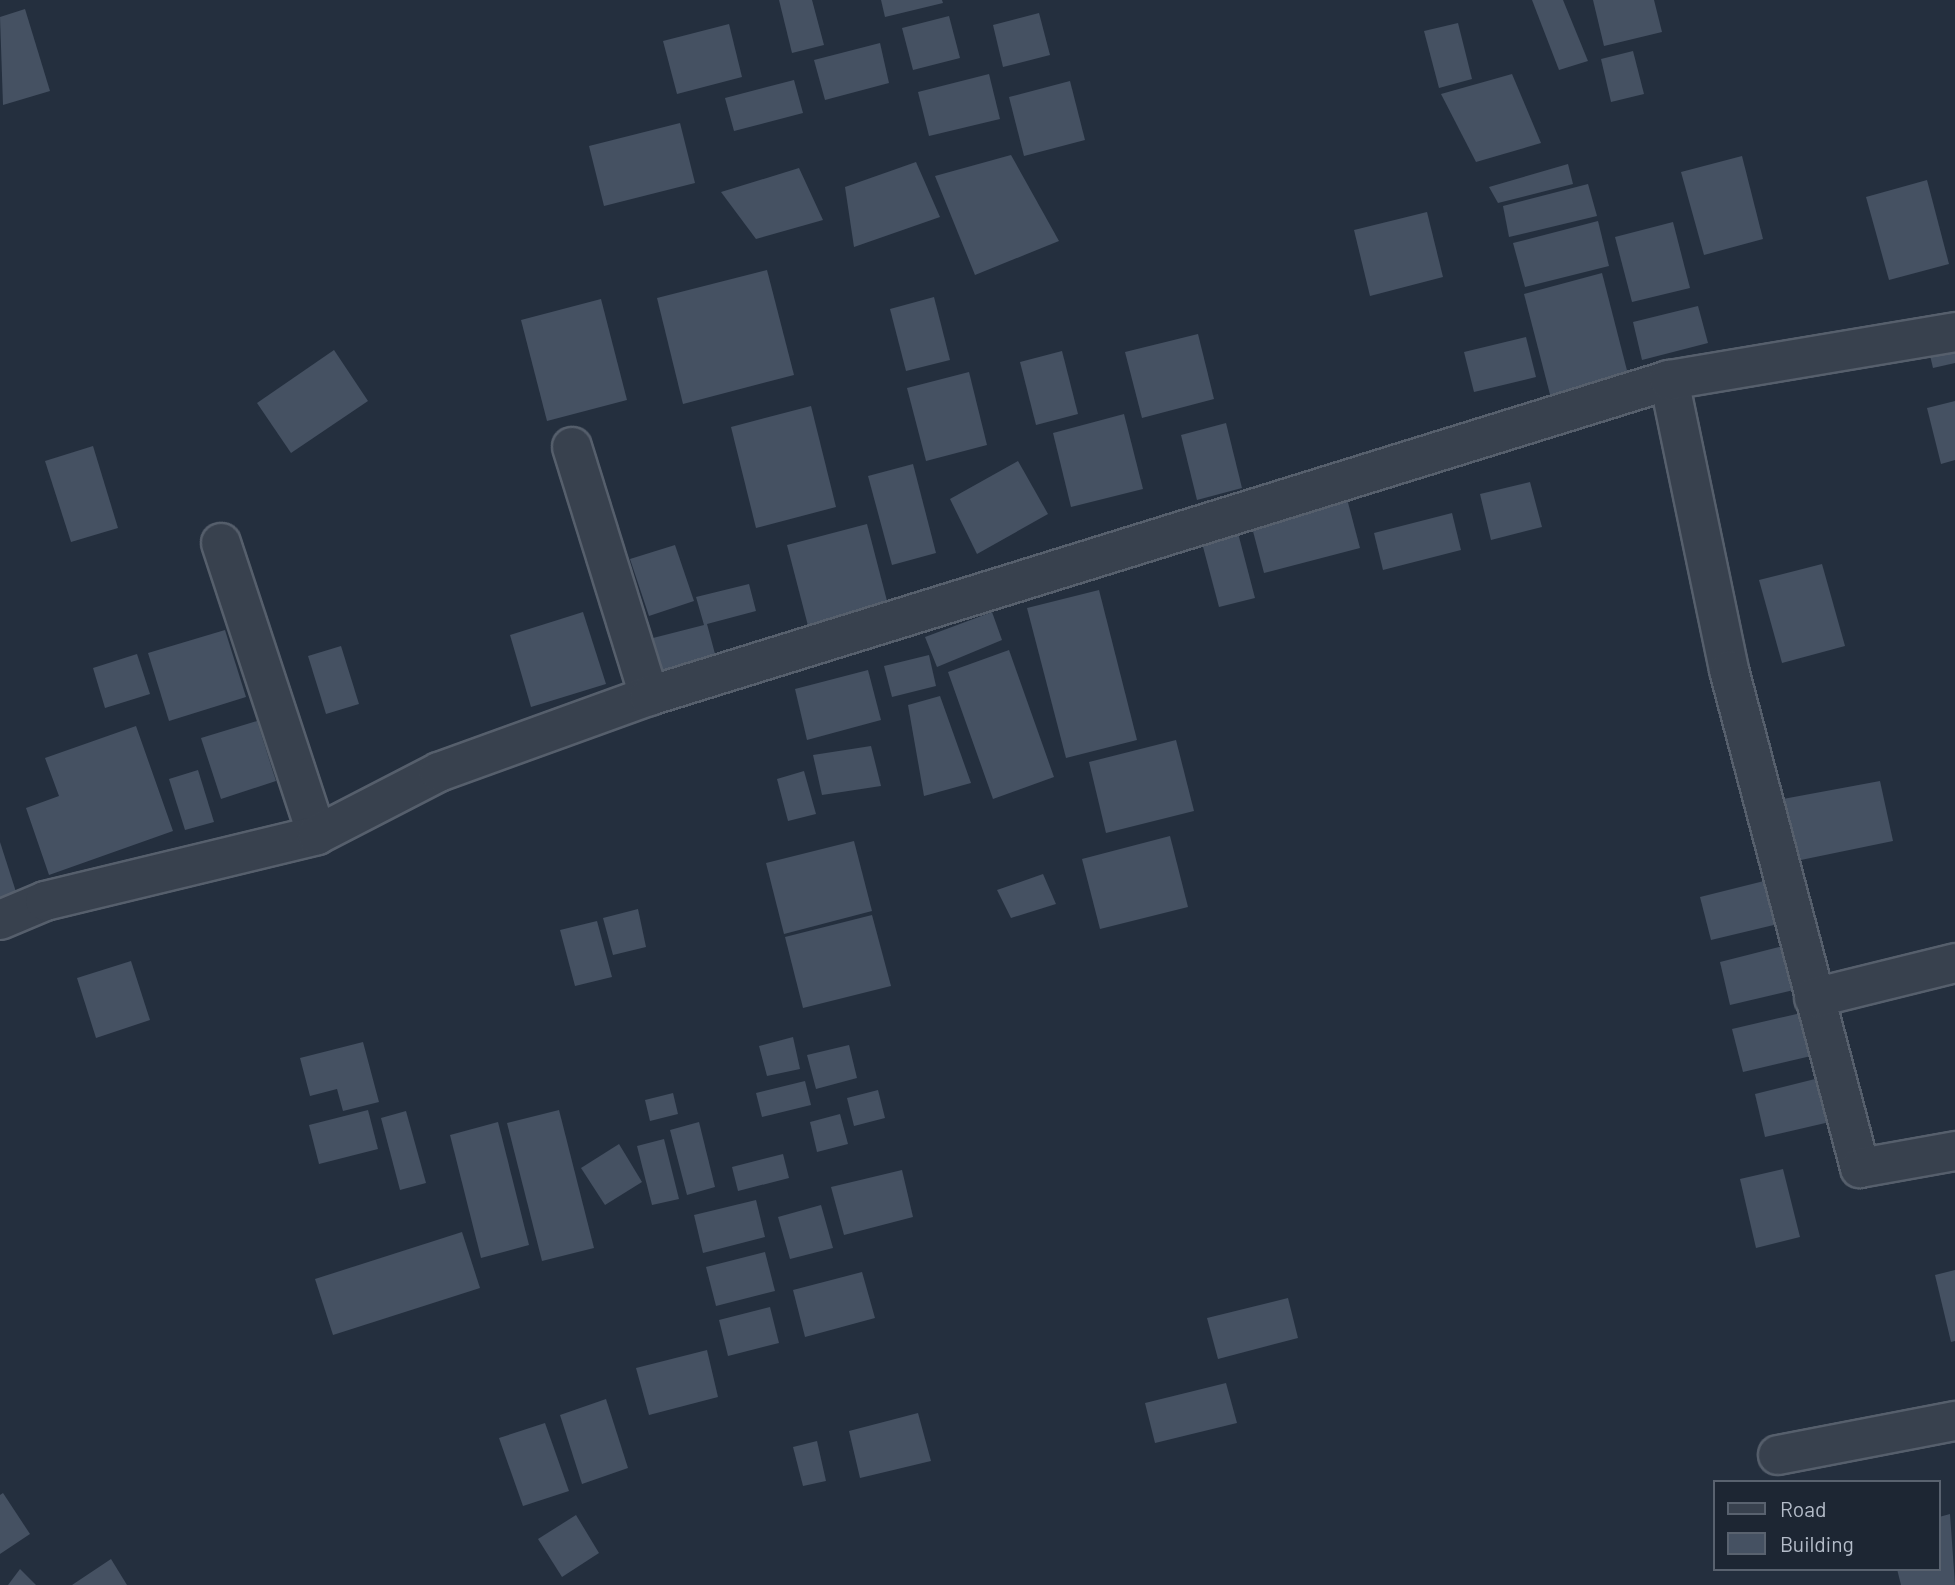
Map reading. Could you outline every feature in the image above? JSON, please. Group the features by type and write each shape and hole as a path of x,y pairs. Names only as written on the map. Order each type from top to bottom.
{"street":[{"path":"0,920 45,901 317,835 439,772 649,696 1669,380 1955,332"},
{"path":"1669,380 1729,670 1860,1168 1955,1151"},
{"path":"572,447 649,696"},
{"path":"221,543 317,835"},
{"path":"1814,998 1955,963"},
{"path":"1778,1455 1955,1421"}],"building":[{"path":"779,0 812,0 824,45 792,53"},
{"path":"881,0 942,0 943,3 885,17"},
{"path":"1532,0 1563,0 1588,61 1559,70"},
{"path":"1593,0 1654,0 1662,32 1604,46"},
{"path":"25,9 50,91 3,105 0,17"},
{"path":"1039,13 1050,55 1003,67 993,25"},
{"path":"949,16 960,58 913,70 902,28"},
{"path":"1458,23 1472,79 1439,88 1424,31"},
{"path":"729,24 742,77 677,94 663,41"},
{"path":"880,43 889,83 825,100 814,60"},
{"path":"1633,51 1644,94 1611,102 1601,59"},
{"path":"989,74 1000,119 929,136 918,92"},
{"path":"1512,74 1541,143 1476,162 1441,94"},
{"path":"794,80 803,113 734,131 725,98"},
{"path":"1070,81 1085,140 1024,156 1009,97"},
{"path":"680,123 695,183 604,206 589,146"},
{"path":"1011,155 1059,241 975,275 935,176"},
{"path":"1742,156 1763,239 1704,255 1681,172"},
{"path":"916,162 940,217 854,247 845,187"},
{"path":"1568,164 1573,184 1498,203 1489,187"},
{"path":"799,168 823,220 756,239 721,192"},
{"path":"1927,180 1949,264 1889,280 1866,197"},
{"path":"1588,184 1597,216 1509,237 1503,206"},
{"path":"1427,212 1443,277 1370,296 1354,230"},
{"path":"1598,221 1609,266 1525,287 1513,243"},
{"path":"1673,222 1690,288 1632,302 1615,237"},
{"path":"767,270 794,375 683,404 657,298"},
{"path":"1602,273 1632,390 1554,410 1524,294"},
{"path":"934,297 950,360 906,371 890,309"},
{"path":"601,299 627,400 547,421 521,320"},
{"path":"1698,306 1708,343 1642,360 1633,322"},
{"path":"1955,318 1955,363 1933,368 1923,326"},
{"path":"1198,334 1214,399 1142,418 1125,352"},
{"path":"1526,337 1536,377 1474,392 1464,352"},
{"path":"334,350 368,401 291,453 257,403"},
{"path":"1062,351 1078,414 1036,425 1020,362"},
{"path":"969,372 987,445 926,461 907,388"},
{"path":"1955,401 1955,460 1941,464 1927,408"},
{"path":"811,406 836,507 756,528 731,427"},
{"path":"1124,414 1143,489 1071,507 1053,433"},
{"path":"1226,423 1242,488 1197,500 1181,435"},
{"path":"93,446 118,528 71,542 45,461"},
{"path":"1018,461 1048,514 977,554 950,499"},
{"path":"913,464 936,553 892,565 868,476"},
{"path":"1530,482 1542,527 1491,540 1480,494"},
{"path":"1346,495 1360,548 1264,573 1250,520"},
{"path":"1452,513 1461,550 1383,570 1374,533"},
{"path":"867,524 893,624 813,645 787,545"},
{"path":"1238,533 1255,598 1219,607 1202,543"},
{"path":"675,545 694,601 649,616 630,559"},
{"path":"1822,564 1845,646 1782,663 1759,580"},
{"path":"749,584 756,611 707,624 722,680 668,693 653,638 704,625 696,597"},
{"path":"1099,590 1137,740 1066,758 1027,608"},
{"path":"583,612 606,684 531,707 510,635"},
{"path":"992,612 1002,640 937,667 925,637"},
{"path":"225,630 246,697 169,721 148,653"},
{"path":"341,646 359,704 326,714 308,656"},
{"path":"1009,650 1054,777 993,799 948,672"},
{"path":"137,654 150,694 105,708 93,668"},
{"path":"929,655 936,686 892,697 884,666"},
{"path":"868,670 881,720 807,740 795,689"},
{"path":"940,696 971,783 924,796 908,705"},
{"path":"257,721 276,781 221,799 201,738"},
{"path":"136,726 173,831 49,875 26,808 59,796 45,758"},
{"path":"1176,740 1194,811 1106,833 1089,762"},
{"path":"871,746 881,786 822,795 813,755"},
{"path":"198,770 214,822 185,830 169,779"},
{"path":"804,771 816,814 788,821 777,779"},
{"path":"1880,781 1893,841 1796,861 1783,799"},
{"path":"1170,836 1188,907 1100,929 1082,859"},
{"path":"854,841 872,911 784,934 766,863"},
{"path":"0,842 17,895 0,901"},
{"path":"1043,874 1056,904 1011,918 997,890"},
{"path":"1768,880 1778,924 1711,940 1700,897"},
{"path":"638,909 646,947 613,955 603,918"},
{"path":"872,915 891,986 803,1008 785,937"},
{"path":"597,921 612,977 575,986 560,930"},
{"path":"1787,945 1798,989 1730,1005 1720,962"},
{"path":"131,961 150,1020 96,1038 77,978"},
{"path":"1801,1013 1811,1056 1743,1072 1732,1029"},
{"path":"793,1037 800,1069 767,1076 759,1046"},
{"path":"363,1042 379,1102 343,1111 337,1089 310,1096 300,1058"},
{"path":"849,1045 857,1078 816,1089 807,1055"},
{"path":"1823,1077 1834,1121 1765,1137 1755,1094"},
{"path":"805,1081 811,1105 762,1117 756,1093"},
{"path":"878,1090 885,1118 854,1126 847,1098"},
{"path":"673,1093 678,1114 650,1121 645,1100"},
{"path":"368,1110 378,1149 319,1164 309,1125"},
{"path":"559,1110 594,1248 542,1261 507,1123"},
{"path":"406,1111 426,1183 400,1190 381,1118"},
{"path":"840,1114 848,1144 817,1152 810,1122"},
{"path":"498,1122 529,1245 481,1258 450,1135"},
{"path":"699,1122 715,1187 687,1195 670,1130"},
{"path":"664,1139 679,1199 652,1205 637,1146"},
{"path":"619,1144 642,1182 605,1205 581,1168"},
{"path":"783,1154 789,1178 738,1191 732,1167"},
{"path":"1783,1169 1800,1237 1756,1248 1740,1179"},
{"path":"902,1170 913,1217 844,1235 831,1187"},
{"path":"756,1200 765,1237 703,1253 694,1215"},
{"path":"821,1205 833,1248 790,1259 778,1217"},
{"path":"462,1232 480,1288 333,1335 315,1279"},
{"path":"765,1252 775,1291 716,1306 706,1267"},
{"path":"1955,1270 1955,1341 1951,1342 1935,1275"},
{"path":"862,1272 875,1318 805,1337 793,1290"},
{"path":"1288,1298 1298,1338 1218,1359 1207,1318"},
{"path":"770,1307 779,1343 728,1356 719,1320"},
{"path":"707,1350 718,1397 649,1415 636,1368"},
{"path":"1226,1383 1237,1423 1155,1443 1145,1403"},
{"path":"606,1399 628,1468 582,1484 560,1415"},
{"path":"918,1413 931,1461 860,1478 849,1431"},
{"path":"545,1423 569,1491 523,1506 499,1438"},
{"path":"817,1441 826,1481 803,1486 793,1447"},
{"path":"3,1493 30,1534 0,1554 0,1495"},
{"path":"1950,1514 1955,1585 1901,1585 1898,1571 1941,1571 1941,1516"},
{"path":"576,1515 599,1553 562,1577 538,1539"},
{"path":"111,1559 127,1585 72,1585"},
{"path":"20,1569 36,1585 8,1585"}]}
